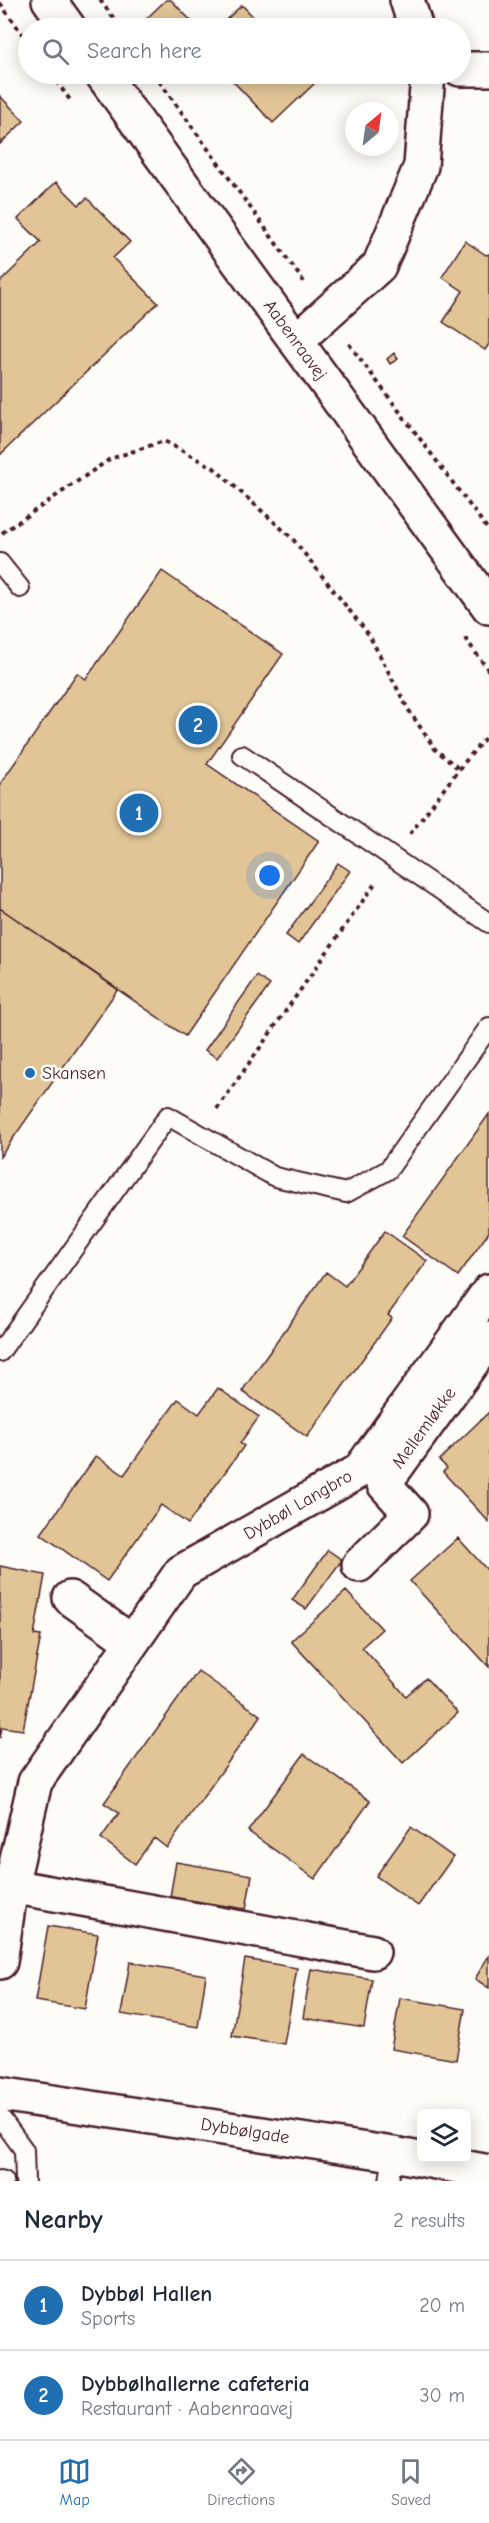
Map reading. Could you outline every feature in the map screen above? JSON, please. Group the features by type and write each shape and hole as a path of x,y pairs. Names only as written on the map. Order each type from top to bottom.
{"street":[{"path":"48,0 62,18"},
{"path":"407,0 413,18"},
{"path":"471,69 489,69"},
{"name":"Aabenraavej","path":"109,84 489,607"},
{"path":"296,340 379,266 421,166 427,84"},
{"name":"Dybbøl Langbro","path":"0,1962 11,1886 35,1782 181,1572 359,1471 489,1291"},
{"name":"Mellemløkke","path":"359,1565 411,1515 384,1484 489,1339"},
{"path":"70,1598 132,1642"},
{"path":"11,1886 373,1952"},
{"name":"Dybbølgade","path":"0,2094 391,2168 489,2172"}],"lane":[{"path":"0,563 20,588"},
{"path":"242,755 489,923"},
{"path":"0,1352 168,1116 275,1177 346,1193 388,1170 489,1027"},
{"path":"0,2116 24,2150 25,2181"}],"path":[{"path":"100,0 114,18"},
{"path":"0,3 18,28"},
{"path":"0,534 110,459 164,441 214,468 292,538 369,635 408,709 435,749 459,769"},
{"path":"200,1133 393,857 489,733"}],"building":[{"path":"166,0 171,0 188,18 147,18"},
{"path":"242,5 254,18 228,18"},
{"path":"236,84 314,84 273,123"},
{"path":"0,96 24,121 0,144"},
{"path":"56,182 79,205 87,198 130,242 113,258 158,303 0,455 0,282 41,242 18,219"},
{"path":"465,241 486,255 489,254 489,344 485,350 443,322 463,291 442,277"},
{"path":"394,353 398,359 390,364 387,359"},
{"path":"162,571 283,654 207,764 319,841 185,1036 0,908 0,784 77,673 86,679"},
{"path":"338,863 350,871 298,944 286,935"},
{"name":"Skansen","path":"0,908 118,989 0,1157"},
{"path":"257,976 270,985 217,1058 205,1050"},
{"path":"489,1114 489,1232 458,1276 402,1236"},
{"path":"385,1231 427,1261 388,1315 392,1318 307,1437 242,1391 326,1272 345,1286"},
{"path":"218,1388 259,1417 240,1443 244,1446 188,1524 161,1505 107,1581 41,1534 96,1456 124,1475 178,1399 199,1414"},
{"path":"489,1412 489,1522 443,1472 447,1468 439,1460"},
{"path":"458,1538 489,1572 489,1667 410,1581"},
{"path":"328,1550 342,1560 306,1609 292,1600"},
{"path":"0,1566 45,1575 34,1635 41,1636 23,1730 2,1727 0,1738"},
{"path":"346,1591 382,1629 362,1647 406,1696 426,1678 458,1713 403,1763 291,1641"},
{"path":"198,1671 261,1716 167,1848 154,1838 135,1864 101,1838 119,1813 104,1803"},
{"path":"304,1754 370,1801 315,1879 248,1831"},
{"path":"411,1827 453,1857 418,1906 376,1876"},
{"path":"176,1862 252,1875 246,1909 170,1897"},
{"path":"48,1926 98,1934 85,2009 35,2001"},
{"path":"489,1955 489,1988 475,1979"},
{"path":"245,1959 297,1968 284,2044 232,2036"},
{"path":"130,1962 206,1975 198,2027 121,2014"},
{"path":"311,1969 372,1979 364,2028 303,2018"},
{"path":"400,1998 465,2009 456,2060 391,2049"}],"place":[{"name":"Dybbølhallerne cafeteria","path":"198,725"},
{"name":"Dybbøl Hallen","path":"139,813"},
{"name":"Skansen","path":"30,1073"}]}
